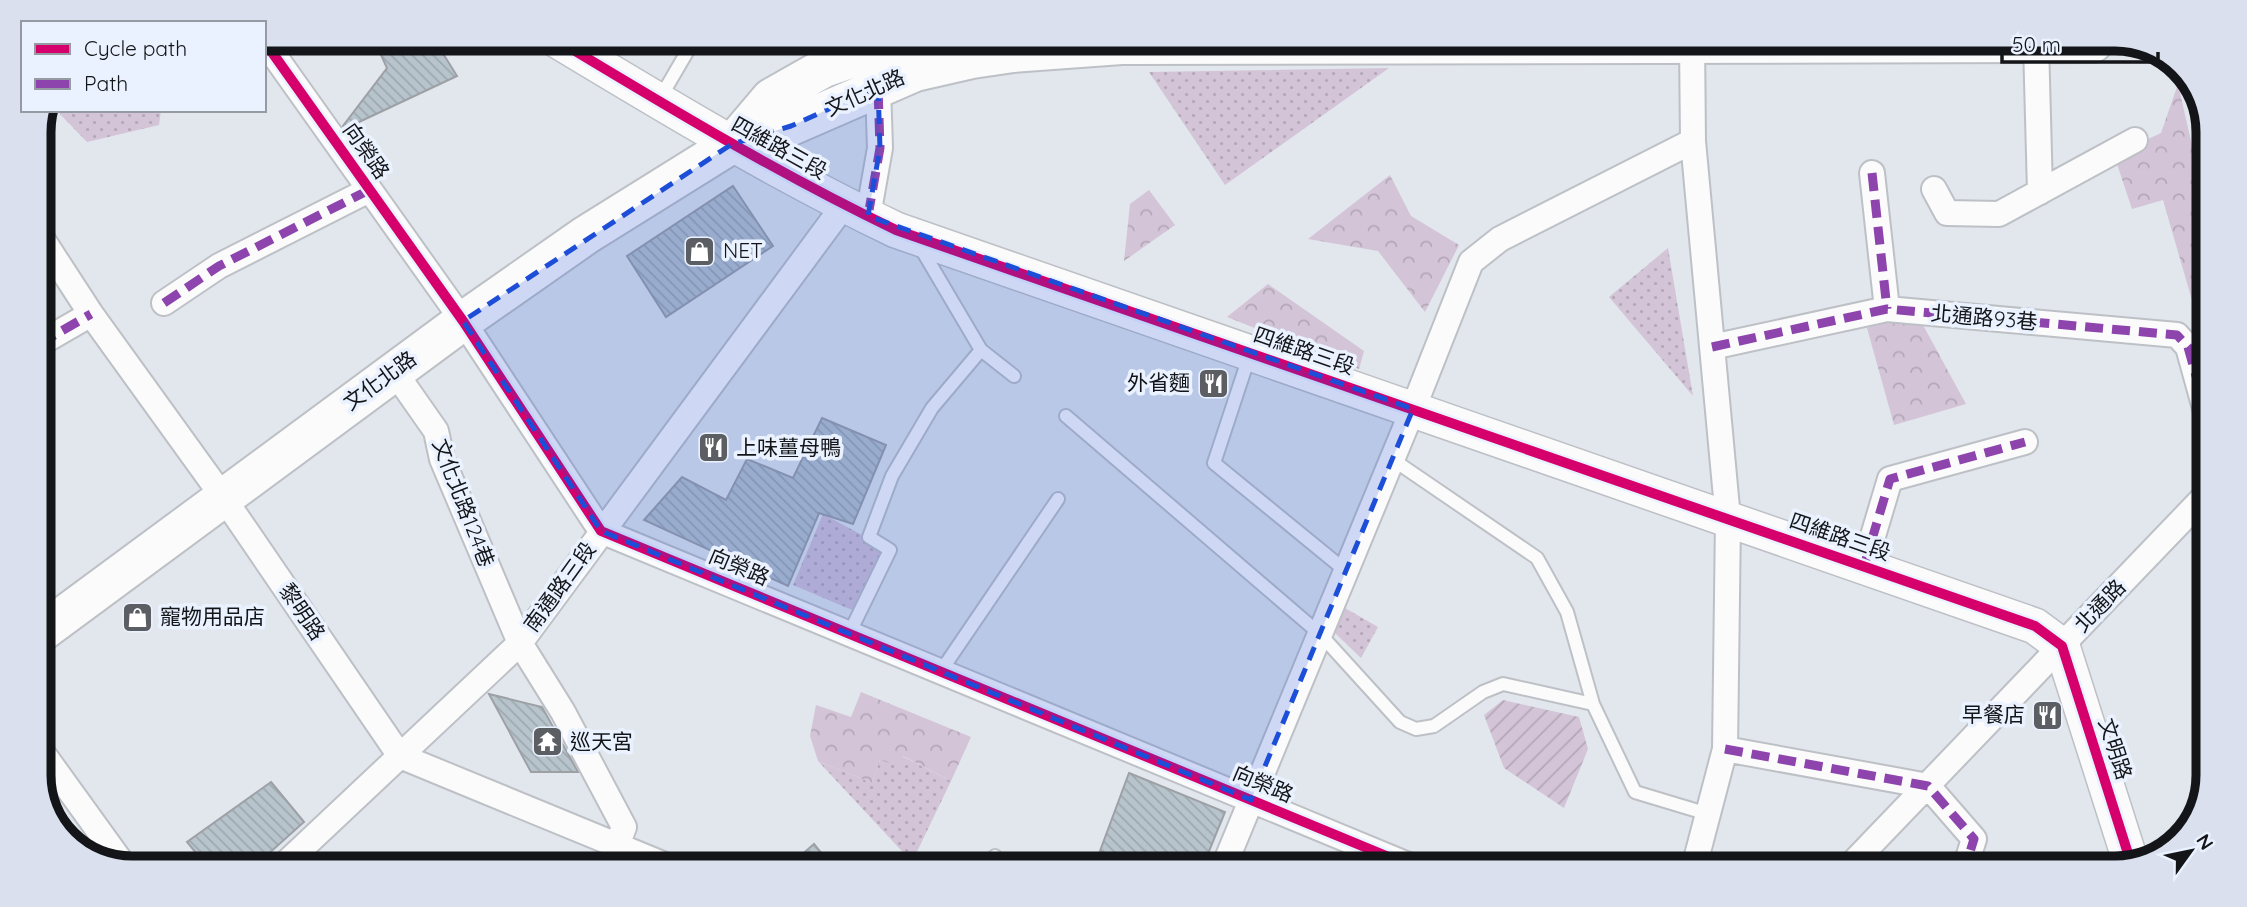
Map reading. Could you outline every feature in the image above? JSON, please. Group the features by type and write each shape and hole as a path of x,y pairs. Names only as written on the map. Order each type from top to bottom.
{"main road":[{"name":"文化北路","path":"732,144 771,98 824,68 870,51"},
{"name":"文化北路","path":"51,625 463,321 586,235 732,144 791,126 915,72 972,59 1040,51"}],"street":[{"name":"向榮路","path":"271,51 463,321 601,531 1386,856"},
{"name":"四維路三段","path":"575,51 732,144 856,211 914,236 2035,626 2062,646"},
{"path":"1692,51 1693,141 1728,519 1725,749 1697,856"},
{"path":"2036,51 2040,192"},
{"path":"856,211 880,149 878,87"},
{"path":"1934,189 1947,214 1999,214 2135,140"},
{"path":"1228,856 1471,262 1500,239 1693,141"},
{"path":"1872,173 1887,309"},
{"path":"164,303 219,266 369,190"},
{"name":"南通路三段","path":"294,856 520,643 601,531 856,211"},
{"name":"黎明路","path":"51,252 91,314 223,497 400,756"},
{"name":"北通路93巷","path":"1712,347 1887,309 2177,335 2188,347 2196,376"},
{"path":"51,337 91,314"},
{"name":"文化北路124巷","path":"394,370 436,431 442,459 520,643 564,712 624,827 615,855"},
{"path":"1864,566 1890,479 2025,442"},
{"name":"北通路","path":"1860,856 2196,505"},
{"name":"文明路","path":"2062,646 2129,855"},
{"path":"1725,749 1928,786 1974,839 1969,856"},
{"path":"400,756 615,855"},
{"path":"51,765 116,855"}],"lane":[{"path":"658,101 688,51"},
{"path":"914,236 981,350 1014,376"},
{"path":"849,634 890,550 869,537 892,475 932,408 981,350"},
{"path":"1250,353 1214,463 1346,571"},
{"path":"1066,416 1320,634 1400,722 1416,729 1434,726 1483,692 1503,684 1593,704"},
{"path":"1392,459 1537,558 1567,612 1593,704 1635,792 1708,814"},
{"path":"941,671 1058,499"}],"highlighted area":[{"path":"878,87 880,148 868,216 1413,409 1251,800 601,531 463,321 732,144 791,126"}],"green space":[{"path":"1389,68 1225,185 1149,72"},
{"path":"2178,84 2196,163 2196,314 2163,200 2132,209 2114,155 2161,133"},
{"path":"58,112 161,112 159,125 87,142"},
{"path":"1390,175 1411,216 1459,245 1425,312 1378,251 1308,239"},
{"path":"1149,190 1175,225 1124,261 1130,204"},
{"path":"1668,248 1693,396 1609,297"},
{"path":"1268,284 1364,351 1359,369 1227,317"},
{"path":"1890,316 1923,325 1966,404 1894,425 1867,328"},
{"path":"823,514 886,548 852,610 793,585"},
{"path":"1345,608 1378,627 1361,658 1335,633"},
{"path":"861,692 971,737 951,781 903,756 899,766 880,760 872,783 818,761 810,736 816,705 851,717"},
{"path":"1503,700 1579,717 1588,749 1564,808 1504,768 1484,715"},
{"path":"902,756 951,781 915,856 906,856 818,761 872,783 880,760"}],"building":[{"path":"379,51 441,51 457,76 344,129 343,126 387,68"},
{"name":"NET","path":"733,186 773,246 666,317 627,256"},
{"path":"822,418 886,445 853,524 819,513 788,586 644,520 682,477 726,500 747,459 793,478"},
{"name":"巡天宮","path":"489,694 542,707 578,772 531,772"},
{"path":"1129,773 1225,812 1207,856 1112,856 1100,851"},
{"path":"271,782 304,822 266,856 198,856 187,842"},
{"path":"814,844 824,856 800,856"}],"marked path":[{"path":"868,216 880,148 878,87"},
{"path":"1872,173 1887,309"},
{"path":"164,303 219,266 369,190"},
{"path":"1712,347 1887,309 2177,335 2188,347 2196,376"},
{"path":"51,337 91,314"},
{"path":"1864,566 1890,479 2025,442"},
{"path":"1725,749 1928,786 1974,839 1969,856"}],"cycle path":[{"path":"271,51 463,321 601,531 1386,856"},
{"path":"575,51 767,163 896,230 2035,626 2062,646 2129,855"}],"place":[{"name":"NET","path":"700,251"},
{"name":"外省麵","path":"1213,383"},
{"name":"上味薑母鴨","path":"713,448"},
{"name":"寵物用品店","path":"137,617"},
{"name":"早餐店","path":"2048,715"},
{"name":"巡天宮","path":"547,742"}]}
